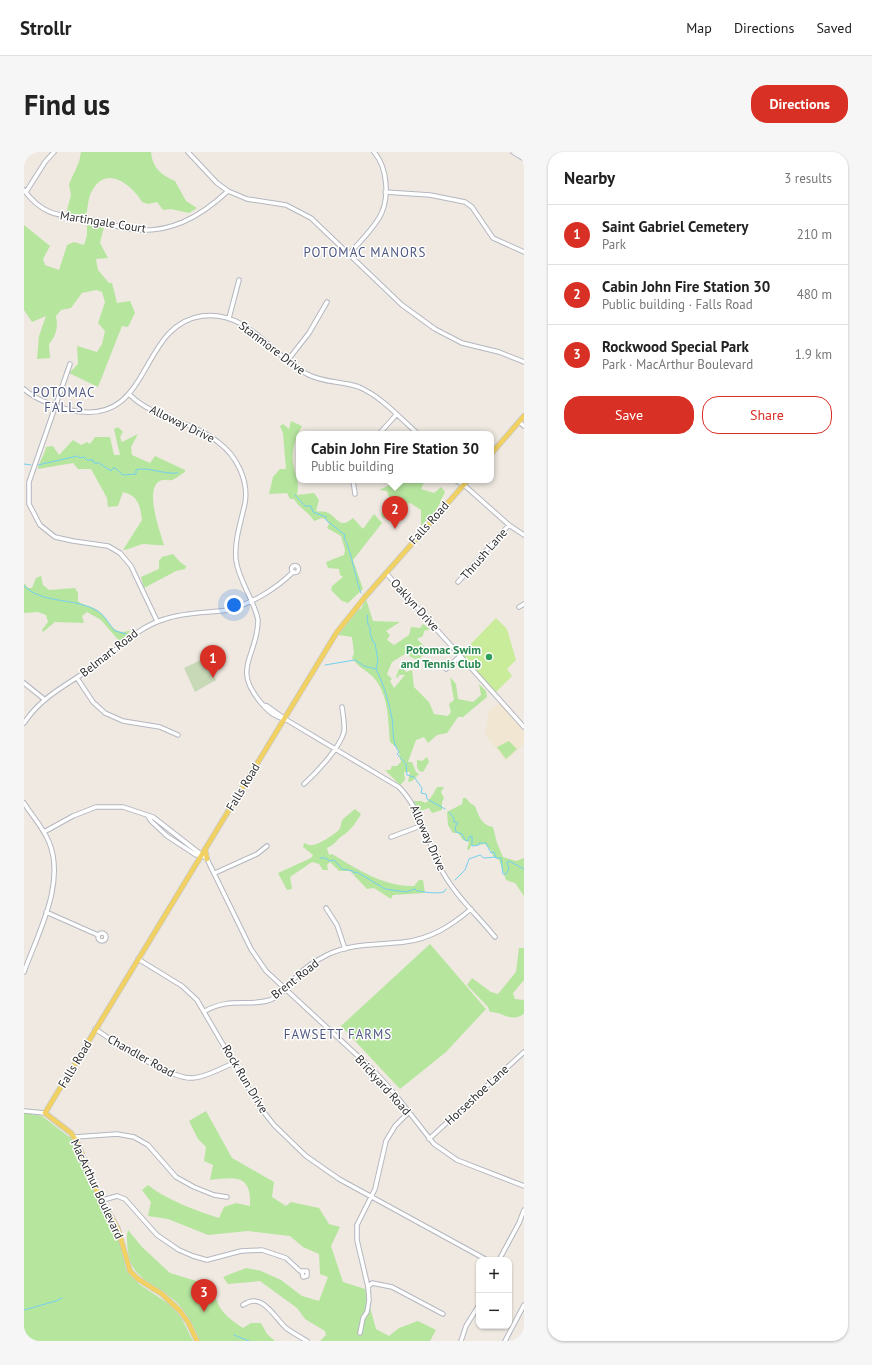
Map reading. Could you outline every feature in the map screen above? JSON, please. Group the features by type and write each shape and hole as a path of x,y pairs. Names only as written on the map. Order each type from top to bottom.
{"main road":[{"path":"494,451 524,416"},
{"name":"Falls Road","path":"45,1113 337,632 461,483"},
{"path":"205,848 207,859"},
{"name":"MacArthur Boulevard","path":"45,1113 74,1137 118,1229 130,1272 141,1282 162,1294 180,1310 188,1322 197,1341"}],"street":[{"path":"25,191 44,162 54,152"},
{"path":"188,152 217,183 228,191 247,199 286,205 311,218 402,305 441,332 462,342 499,352 524,362"},
{"path":"349,254 380,216 383,208 385,192 384,170 374,152"},
{"path":"514,152 524,158"},
{"name":"Martingale Court","path":"25,191 40,207 58,216 147,230 169,227 188,220 209,208 228,191"},
{"path":"385,192 430,195 465,202 472,207 493,238 524,252"},
{"name":"Stanmore Drive","path":"229,318 239,280"},
{"path":"288,360 309,333 327,302"},
{"name":"Stanmore Drive","path":"24,389 38,398 54,405 77,411 96,411 116,404 130,394 160,342 169,332 181,324 197,318 214,316 229,318 247,327 301,371 315,378 360,388 381,401 415,431"},
{"path":"70,364 54,405 29,482 28,497 31,511 40,525 55,537 108,546 120,553 131,566 157,621"},
{"name":"Alloway Drive","path":"130,394 142,404 209,436 226,449 235,461 242,475 245,494 236,543 236,561 240,575 257,614 258,630 247,659 246,675 250,688 265,709 335,748 399,788 411,801 443,872 495,937"},
{"path":"382,431 396,415"},
{"path":"519,422 524,426"},
{"path":"353,483 355,494"},
{"path":"463,483 509,525 524,535"},
{"name":"Thrush Lane","path":"458,582 509,525"},
{"name":"Belmart Road","path":"24,722 44,699 101,661 135,632 157,621 174,617 229,610 252,601 280,583 293,572"},
{"name":"Oaklyn Drive","path":"386,573 524,727"},
{"path":"519,607 524,604"},
{"path":"446,670 460,656"},
{"path":"77,678 93,702 105,713 123,721 160,727 178,735"},
{"path":"24,683 44,699"},
{"path":"304,784 335,748 344,730 342,706"},
{"path":"24,803 44,832 52,850 55,871 53,891 24,972"},
{"name":"Brickyard Road","path":"44,832 72,816 96,807 123,807 148,816 179,845 196,855 201,855 207,859 256,957 266,971 374,1071 409,1112 429,1139 442,1151 456,1160 524,1186"},
{"path":"391,837 423,825"},
{"path":"215,873 257,854 267,846"},
{"path":"326,908 337,925 344,948"},
{"name":"Brent Road","path":"205,1011 226,1003 268,1000 279,995 312,964 344,948 362,945 406,942 426,937 449,926 471,908"},
{"path":"46,912 98,935"},
{"name":"Rock Run Drive","path":"138,959 182,986 192,995 205,1011 259,1106 290,1142 325,1170 482,1257"},
{"name":"Chandler Road","path":"95,1030 170,1073 185,1078 198,1077 234,1063"},
{"name":"Horseshoe Lane","path":"429,1139 524,1052"},
{"path":"24,1111 45,1113"},
{"path":"360,1333 363,1318 367,1312 369,1300 368,1287 357,1240 357,1228 359,1220 372,1197 378,1180 386,1142 395,1126 409,1112"},
{"path":"74,1137 117,1134 134,1137 148,1145 176,1177 194,1187 214,1195 227,1197"},
{"path":"103,1200 117,1196 125,1199 157,1235 179,1250 193,1256 207,1260 241,1251 262,1250 286,1258 302,1272"},
{"path":"501,1257 519,1223 524,1210"},
{"path":"368,1287 372,1283 392,1287 443,1314"},
{"path":"243,1305 251,1301 262,1303 288,1330 308,1341"},
{"path":"505,1341 524,1305"},
{"path":"461,1341 466,1326 476,1310"}],"shaded area":[{"path":"500,703 524,730 524,744 506,761 485,735 489,711"}],"green space":[{"path":"81,152 151,152 153,162 158,170 165,176 175,181 186,201 197,208 189,213 171,209 163,210 157,202 148,204 142,202 132,189 118,180 111,178 104,179 98,183 92,191 86,215 66,214 71,195 69,184 79,162"},
{"path":"87,223 104,227 100,243 108,258 96,259 98,270 109,283 112,283 117,303 130,301 135,313 128,327 122,326 98,387 69,373 78,364 77,346 97,352 102,344 105,331 98,323 105,302 102,292 96,290 82,293 71,308 61,310 56,316 56,330 54,337 49,344 50,358 37,359 39,336 46,316 32,322 24,310 24,225 50,246 43,259 45,265 59,270 67,245 74,242 84,245 87,235"},
{"path":"291,421 302,426 300,431 296,431 296,439 293,448 293,463 296,474 296,483 298,483 297,495 314,493 319,500 316,511 330,514 341,523 348,522 353,518 363,529 374,514 382,523 353,560 363,589 348,603 342,601 331,590 332,586 343,577 340,575 339,569 328,568 326,562 344,555 345,550 341,536 327,528 329,524 327,520 322,518 314,521 294,499 290,499 287,493 269,494 273,477 280,469 286,469 283,433 280,426 283,424 289,429"},
{"path":"118,427 123,432 120,437 122,442 138,434 131,447 132,455 150,463 155,456 185,470 185,472 174,479 160,481 155,485 153,492 154,511 164,545 142,544 123,550 142,520 138,502 132,496 123,492 118,506 108,507 107,498 91,469 78,469 73,463 38,469 46,447 53,446 59,455 73,440 81,445 87,442 90,444 95,437 110,437 114,455 120,455 114,429"},
{"path":"388,483 424,483 421,489 434,493 441,487 445,492 437,509 421,526 421,510 410,503 402,504 384,519 381,515 385,505 391,504 387,491 379,490 388,486"},
{"path":"173,554 186,566 185,569 176,571 144,588 141,577 159,569 159,561 162,557"},
{"path":"41,576 43,585 49,590 75,588 78,593 78,601 100,612 113,628 121,632 131,630 120,642 101,620 87,612 82,616 84,623 55,622 43,632 42,630 48,622 46,615 38,612 24,613 24,583 28,588 32,588 36,578"},
{"path":"366,599 373,621 400,622 386,631 390,635 387,640 394,645 409,635 411,627 420,628 423,624 430,629 424,631 423,636 417,639 425,647 427,653 417,660 405,654 392,662 387,674 392,679 390,681 394,688 405,675 399,675 398,678 396,677 399,669 404,669 406,672 412,670 414,687 429,702 434,714 448,716 451,712 449,704 454,700 450,677 456,684 458,699 473,702 481,695 479,684 486,691 487,697 463,717 458,717 447,733 437,735 428,743 424,737 416,740 408,762 412,762 416,772 419,774 412,781 408,782 410,772 404,772 405,780 400,785 385,770 390,770 392,766 397,766 401,762 398,749 390,742 387,708 382,691 373,677 352,658 354,653 352,637 338,635 355,611 361,609"},
{"name":"Potomac Swim and Tennis Club","path":"496,618 507,629 516,660 507,669 512,676 495,693 461,654"},
{"path":"205,658 216,680 195,692 184,668"},
{"path":"509,741 517,749 506,759 497,747"},
{"path":"427,757 429,762 423,772 419,771 417,767 417,760 422,761"},
{"path":"437,787 444,787 441,792 444,798 442,802 442,810 432,813 429,808 420,811 413,801 421,801 426,803"},
{"path":"463,798 466,798 475,806 479,817 483,822 493,827 497,843 503,857 516,861 524,858 524,896 515,883 506,880 499,860 493,856 491,850 485,844 471,846 469,850 467,849 469,842 463,840 458,833 453,833 448,825 447,812 462,804"},
{"path":"355,809 361,814 355,824 345,834 327,848 329,855 332,854 371,876 392,884 414,886 419,880 423,880 425,893 393,895 391,899 374,888 367,889 350,871 339,871 330,862 327,865 328,870 323,870 319,864 312,862 290,877 292,889 287,890 278,873 311,858 313,855 303,847 304,843 311,845 316,844 332,835 339,830 343,819"},
{"path":"430,944 486,1009 446,1052 400,1089 341,1026"},
{"path":"519,948 524,948 524,980 513,993 515,999 524,1000 524,1014 511,1017 490,1012 488,1007 467,985 472,978 491,992 498,994 516,972"},
{"path":"206,1111 232,1158 274,1182 272,1197 286,1206 291,1202 319,1208 329,1224 340,1227 331,1246 343,1282 365,1289 376,1329 389,1336 399,1328 418,1321 436,1330 430,1341 320,1341 326,1335 325,1331 305,1319 297,1308 260,1281 228,1284 223,1277 246,1268 261,1271 281,1280 302,1296 319,1301 328,1277 320,1274 319,1254 303,1247 290,1236 248,1231 208,1235 168,1219 148,1216 151,1202 142,1190 148,1185 164,1196 219,1218 224,1207 236,1203 250,1206 250,1196 245,1183 234,1178 210,1180 213,1165 204,1161 206,1147 198,1139 189,1121"},
{"path":"24,1113 42,1116 72,1139 96,1193 114,1226 120,1241 126,1269 139,1284 169,1304 181,1317 193,1341 24,1341"},
{"path":"128,1230 142,1247 170,1273 213,1286 222,1311 236,1323 243,1328 251,1323 261,1323 267,1334 275,1341 200,1341 183,1309 167,1294 139,1275 134,1268 130,1261 128,1251"}],"waterway":[{"path":"38,465 77,456 80,458 84,457 87,460 93,460 94,463 99,463 111,471 115,468 123,475 136,474 136,470 140,469 178,473"},
{"path":"24,464 31,465"},
{"path":"295,495 305,506 311,506 313,512 326,517 326,520 345,535 344,538 361,593"},
{"path":"24,586 41,596 90,607 99,612 115,631 126,634"},
{"path":"367,615 370,633 373,642 375,643 378,661 376,669"},
{"path":"325,665 355,660 364,666 376,669 383,685 392,719 395,743 399,752 397,754 406,764 407,775 414,777 422,788 421,793 426,794 427,799 445,809"},
{"path":"449,812 454,818 454,822 458,823 455,827 456,832 462,834 465,840 468,841 469,837 472,836 472,846 479,845 479,843 486,843 491,853 494,852 496,858 501,858 503,874 506,874 509,869 507,862 509,861 524,869"},
{"path":"455,880 465,870 469,859 480,855 484,858 496,857"},
{"path":"320,858 326,858 329,861 334,860 342,869 353,871 354,873 357,872 385,889 406,892 415,889 417,891 430,893 444,892 446,889"},
{"path":"24,1310 62,1298"},
{"path":"234,1335 249,1341"}],"place":[{"name":"Cabin John Fire Station 30","path":"395,529"},
{"name":"Potomac Swim and Tennis Club","path":"489,657"},
{"name":"Saint Gabriel Cemetery","path":"213,678"},
{"name":"Rockwood Special Park","path":"204,1312"}],"district":[{"name":"POTOMAC MANORS","path":"365,252"},
{"name":"POTOMAC FALLS","path":"64,400"},
{"name":"FAWSETT FARMS","path":"338,1034"}]}
